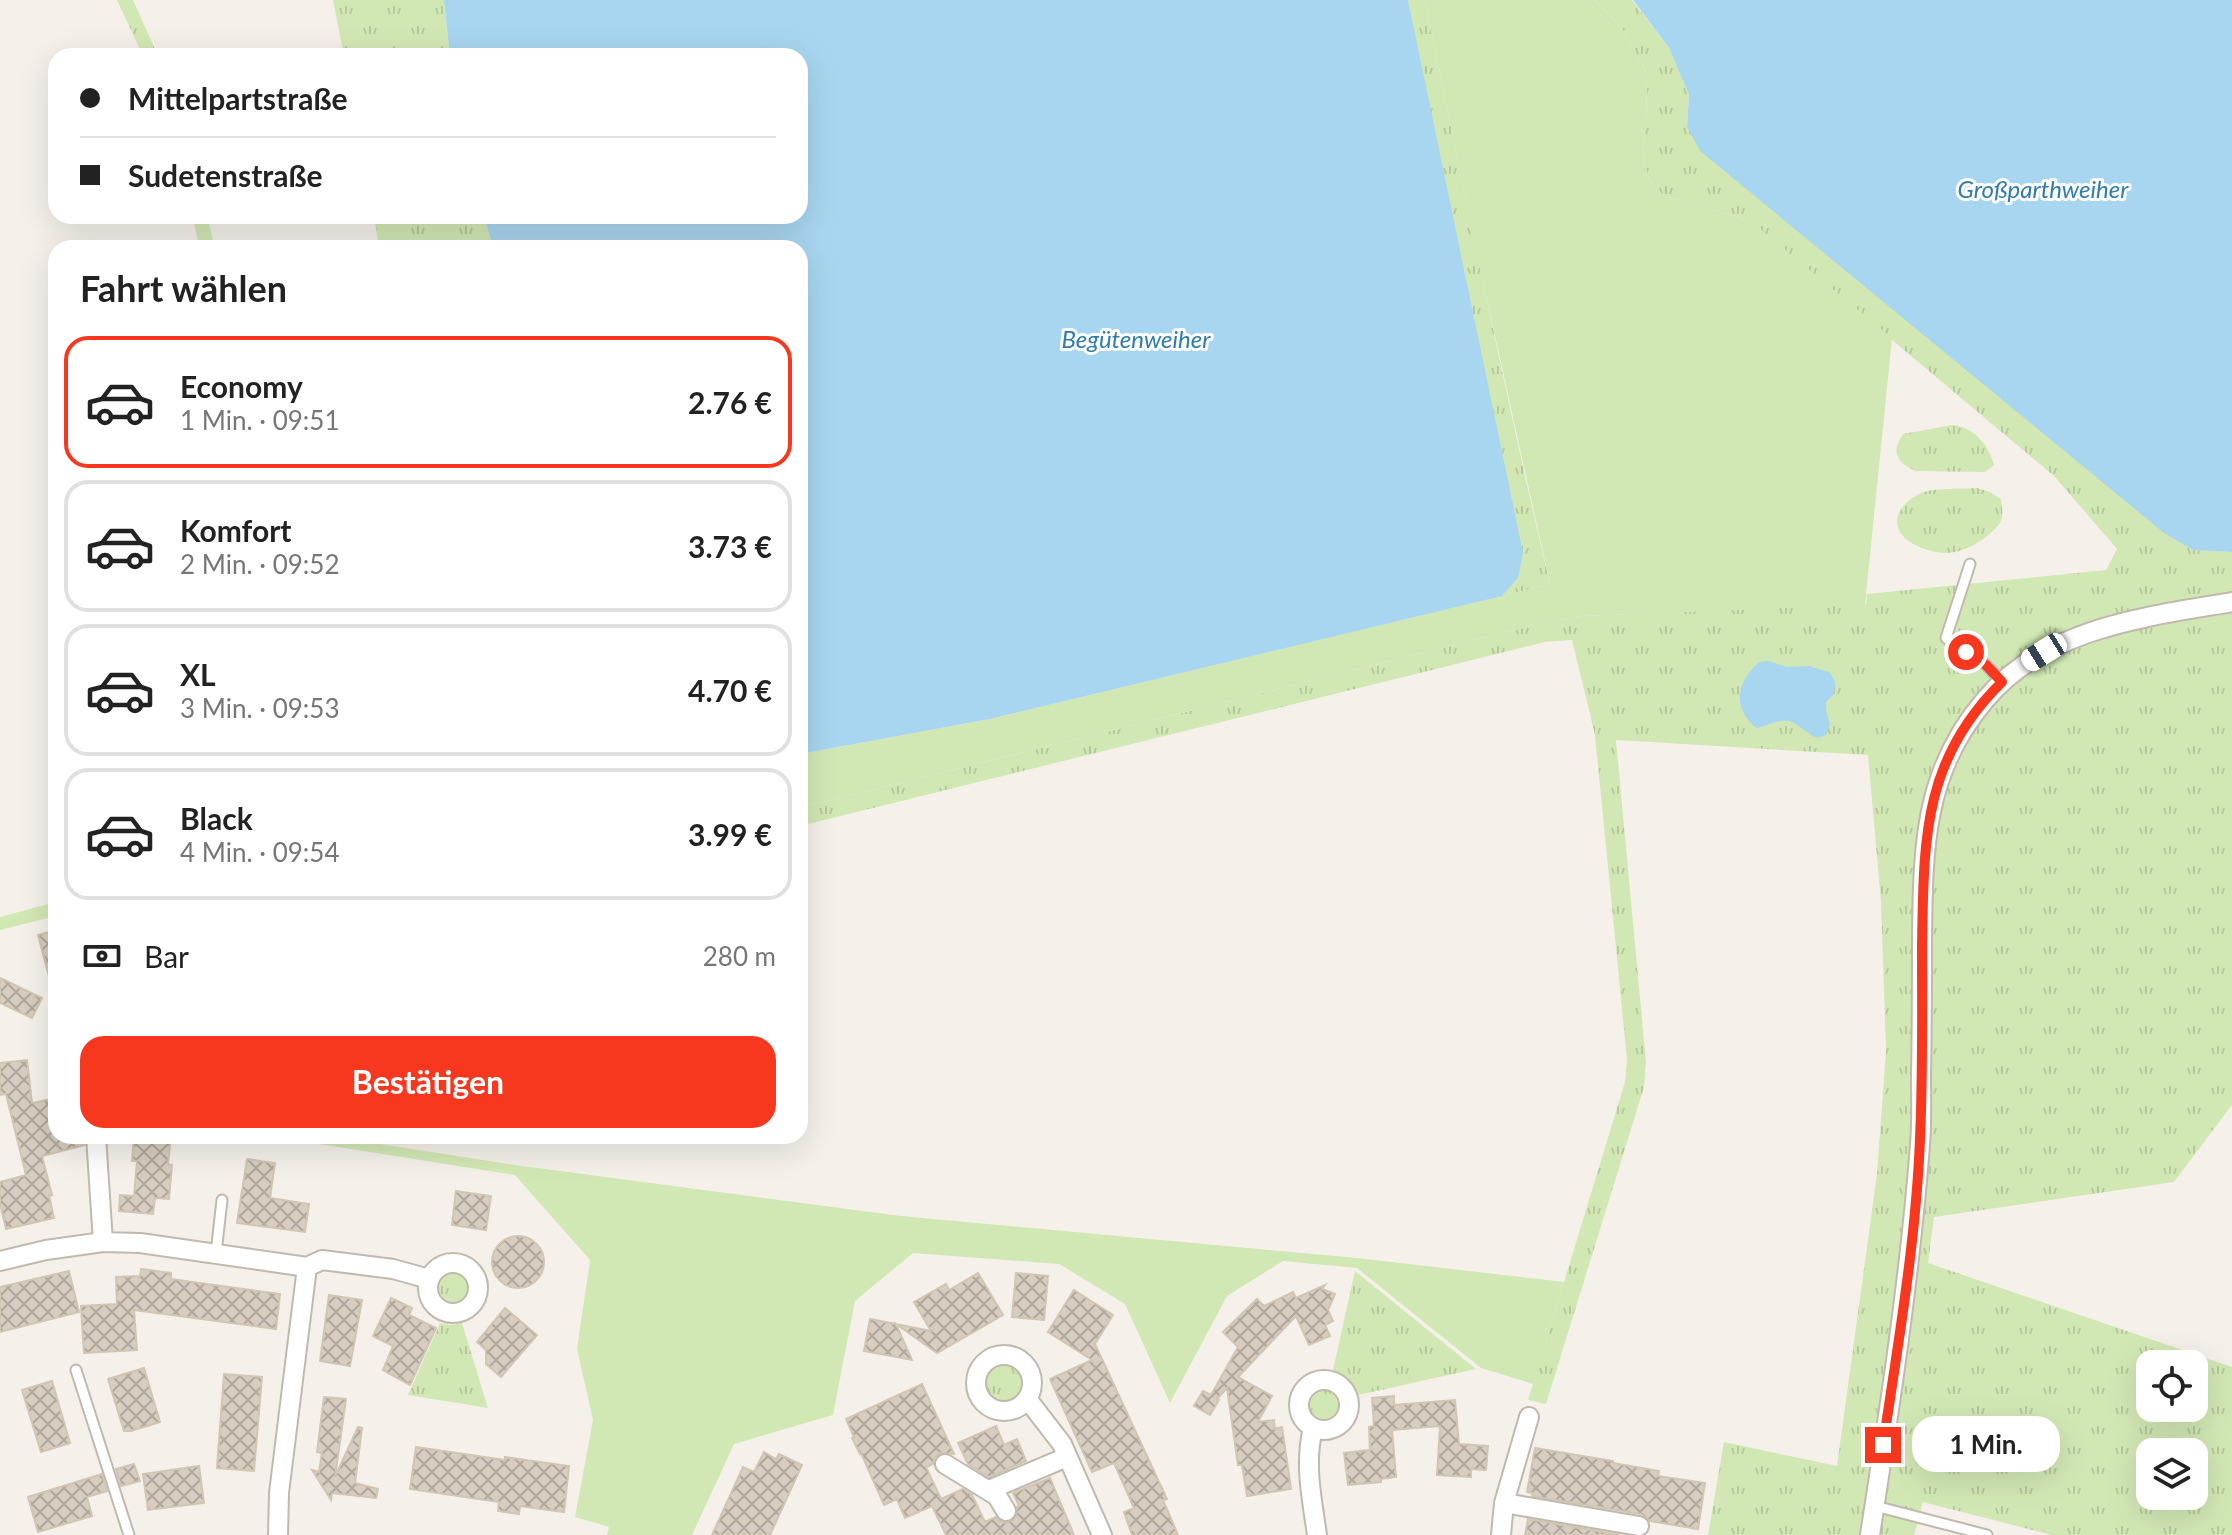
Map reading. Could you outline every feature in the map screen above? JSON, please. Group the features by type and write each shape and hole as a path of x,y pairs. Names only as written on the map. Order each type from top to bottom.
{"street":[{"path":"1870,1535 1913,1231 1920,1140 1923,866 1928,818 1937,786 1951,750 1975,711 2002,682 2044,652 2091,632 2137,619 2232,602"},
{"path":"97,1144 103,1242"},
{"path":"0,1261 46,1250 103,1242 140,1243 307,1267 322,1260 393,1269 429,1279"},
{"path":"278,1535 279,1493 307,1267"},
{"path":"1028,1400 1062,1444 1102,1535"},
{"path":"1501,1535 1504,1503 1529,1417"},
{"path":"1313,1428 1307,1466 1317,1535"},
{"path":"989,1490 1067,1457"},
{"path":"945,1464 997,1496 1006,1511"},
{"path":"1504,1503 1639,1526"}],"lane":[{"path":"1970,564 1946,638 1986,665 2002,682"},
{"path":"216,1253 222,1200"},
{"path":"76,1370 129,1535"},
{"path":"1875,1506 1987,1535"}],"green space":[{"path":"117,0 133,0 154,48 139,48"},
{"path":"333,0 444,0 449,48 342,48"},
{"path":"1408,0 1425,0 1550,584 1502,596 1518,578"},
{"path":"1425,0 1594,0 1622,28 1647,74 1642,153 1649,180 1664,196 1749,220 1892,338 1865,605 1581,616 1547,622 808,806 808,753 990,719 1550,584 1479,264"},
{"path":"1594,0 1632,0 1669,48 1689,95 1687,127 2193,550 2232,552 2232,1105 2174,1182 1934,1217 1928,1263 2182,1350 2136,1350 2136,1422 2208,1422 2208,1359 2232,1367 2232,1535 2052,1535 1923,1502 1914,1535 1708,1535 1724,1442 1837,1466 1877,1174 1886,1051 1881,902 1868,755 1616,740 1646,1062 1644,1087 1546,1404 1528,1400 1625,1082 1627,1060 1595,735 1572,640 1545,642 808,824 808,806 1547,622 1581,616 1866,604 1867,594 2106,570 2117,549 2054,476 1749,220 1664,196 1649,180 1642,153 1647,74 1622,28"},
{"path":"194,224 209,224 213,240 198,240"},
{"path":"375,224 486,224 491,240 378,240"},
{"path":"1952,425 1967,429 1979,438 1994,465 1985,472 1915,471 1897,456 1897,446 1903,434"},
{"path":"1977,488 2001,499 2002,517 1996,528 1974,545 1964,550 1938,552 1916,546 1900,532 1897,524 1899,514 1906,503 1916,496 1933,490"},
{"path":"48,904 48,918 0,930 0,917"},
{"path":"319,1144 380,1144 901,1216 1357,1258 1564,1282 1533,1384 1481,1368 1357,1268 1283,1261 1227,1296 1170,1403 1125,1304 1059,1264 913,1253 855,1301 833,1415 734,1444 692,1535 607,1535 609,1527 575,1517 593,1420 577,1349 590,1260 515,1175"},
{"path":"453,1263 471,1270 478,1288 471,1306 453,1313 435,1306 428,1288 435,1270"},
{"path":"1355,1271 1476,1369 1358,1395 1349,1381 1333,1370"},
{"path":"440,1323 462,1323 488,1408 408,1395"},
{"path":"1004,1355 1024,1363 1032,1383 1024,1403 1004,1411 984,1403 976,1383 984,1363"},
{"path":"1324,1380 1342,1387 1349,1405 1342,1423 1324,1430 1306,1423 1299,1405 1306,1387"}],"water":[{"name":"Begütenweiher","path":"444,0 1408,0 1523,553 1518,578 1502,596 990,719 808,753 808,240 491,240 486,224 808,224 808,48 449,48"},
{"name":"Großparthweiher","path":"1633,0 2232,0 2232,552 2193,550 2164,533 1700,151 1687,127 1689,95 1669,48"},
{"path":"1768,661 1787,667 1808,666 1829,672 1835,681 1834,694 1826,702 1830,725 1826,735 1818,738 1785,720 1756,728 1748,720 1740,703 1742,686 1759,662"}],"building":[{"path":"48,932 48,973 38,935"},
{"path":"0,978 42,998 32,1018 0,1003"},
{"path":"27,1060 32,1103 48,1100 48,1144 85,1145 42,1156 52,1195 49,1196 54,1218 6,1229 0,1203 0,1182 26,1175 6,1094 0,1095 0,1063"},
{"path":"133,1144 170,1144 169,1199 155,1198 153,1214 119,1211 120,1195 134,1196 137,1161 132,1161"},
{"path":"247,1159 275,1163 270,1198 309,1204 305,1232 237,1223"},
{"path":"456,1191 491,1196 486,1230 452,1225"},
{"path":"518,1236 536,1244 544,1262 536,1280 518,1288 500,1280 492,1262 500,1244"},
{"path":"141,1269 171,1273 171,1279 280,1294 276,1329 134,1310 137,1350 84,1353 81,1306 117,1304 116,1277 140,1276"},
{"path":"69,1271 79,1312 0,1332 0,1287"},
{"path":"978,1273 1003,1315 937,1353 896,1324 931,1331 914,1302 946,1284 949,1290"},
{"path":"1016,1273 1048,1276 1044,1320 1012,1317"},
{"path":"1325,1285 1322,1289 1335,1294 1328,1310 1333,1321 1325,1325 1330,1336 1309,1345 1296,1316 1238,1377 1272,1396 1258,1422 1274,1420 1275,1429 1282,1427 1291,1489 1247,1496 1242,1465 1238,1465 1227,1388 1217,1399 1210,1415 1194,1406 1203,1391 1211,1395 1238,1347 1223,1332 1257,1299 1264,1306 1293,1292 1296,1298"},
{"path":"1074,1290 1113,1315 1095,1344 1167,1499 1163,1500 1178,1535 1132,1535 1124,1512 1134,1508 1114,1463 1092,1472 1050,1379 1092,1360 1048,1332"},
{"path":"329,1295 362,1300 350,1366 320,1361"},
{"path":"391,1298 412,1308 409,1315 436,1328 410,1385 383,1370 393,1346 373,1336"},
{"path":"505,1308 537,1335 501,1377 486,1364 486,1350 477,1342"},
{"path":"870,1319 896,1324 912,1360 864,1351"},
{"path":"144,1368 160,1422 124,1431 108,1379"},
{"path":"224,1374 262,1377 254,1471 217,1468"},
{"path":"52,1381 70,1443 41,1452 22,1390"},
{"path":"922,1384 954,1454 940,1453 933,1464 926,1467 941,1499 963,1489 972,1495 985,1522 996,1517 1007,1523 1016,1517 1019,1506 1013,1493 1050,1478 1074,1535 946,1535 932,1506 905,1518 897,1499 884,1505 846,1419"},
{"path":"1394,1396 1394,1405 1455,1400 1459,1444 1488,1446 1486,1470 1471,1469 1471,1477 1437,1475 1440,1426 1392,1430 1396,1477 1381,1479 1381,1482 1348,1485 1344,1453 1370,1450 1369,1427 1374,1426 1372,1398"},
{"path":"324,1397 346,1399 335,1477 358,1427 362,1428 355,1483 378,1489 376,1498 332,1493 331,1500 312,1470 319,1472 322,1453 317,1452"},
{"path":"996,1426 1004,1445 1017,1439 1026,1461 989,1477 968,1464 958,1443"},
{"path":"416,1447 569,1466 564,1512 520,1506 519,1514 498,1511 499,1502 410,1489"},
{"path":"1535,1448 1613,1461 1659,1471 1658,1476 1705,1483 1698,1529 1650,1521 1641,1514 1532,1496 1533,1493 1527,1492"},
{"path":"764,1452 776,1459 779,1454 802,1465 770,1535 712,1535 743,1467 754,1472"},
{"path":"134,1464 140,1481 121,1486 116,1469"},
{"path":"199,1466 204,1503 148,1510 143,1474"},
{"path":"102,1474 107,1491 87,1497 92,1516 38,1532 28,1497"},
{"path":"1528,1519 1620,1535 1525,1535"}],"route":[{"path":"1883,1445 1913,1231 1920,1140 1923,866 1928,818 1951,750 1975,711 2002,682 1986,665 1966,652"}]}
